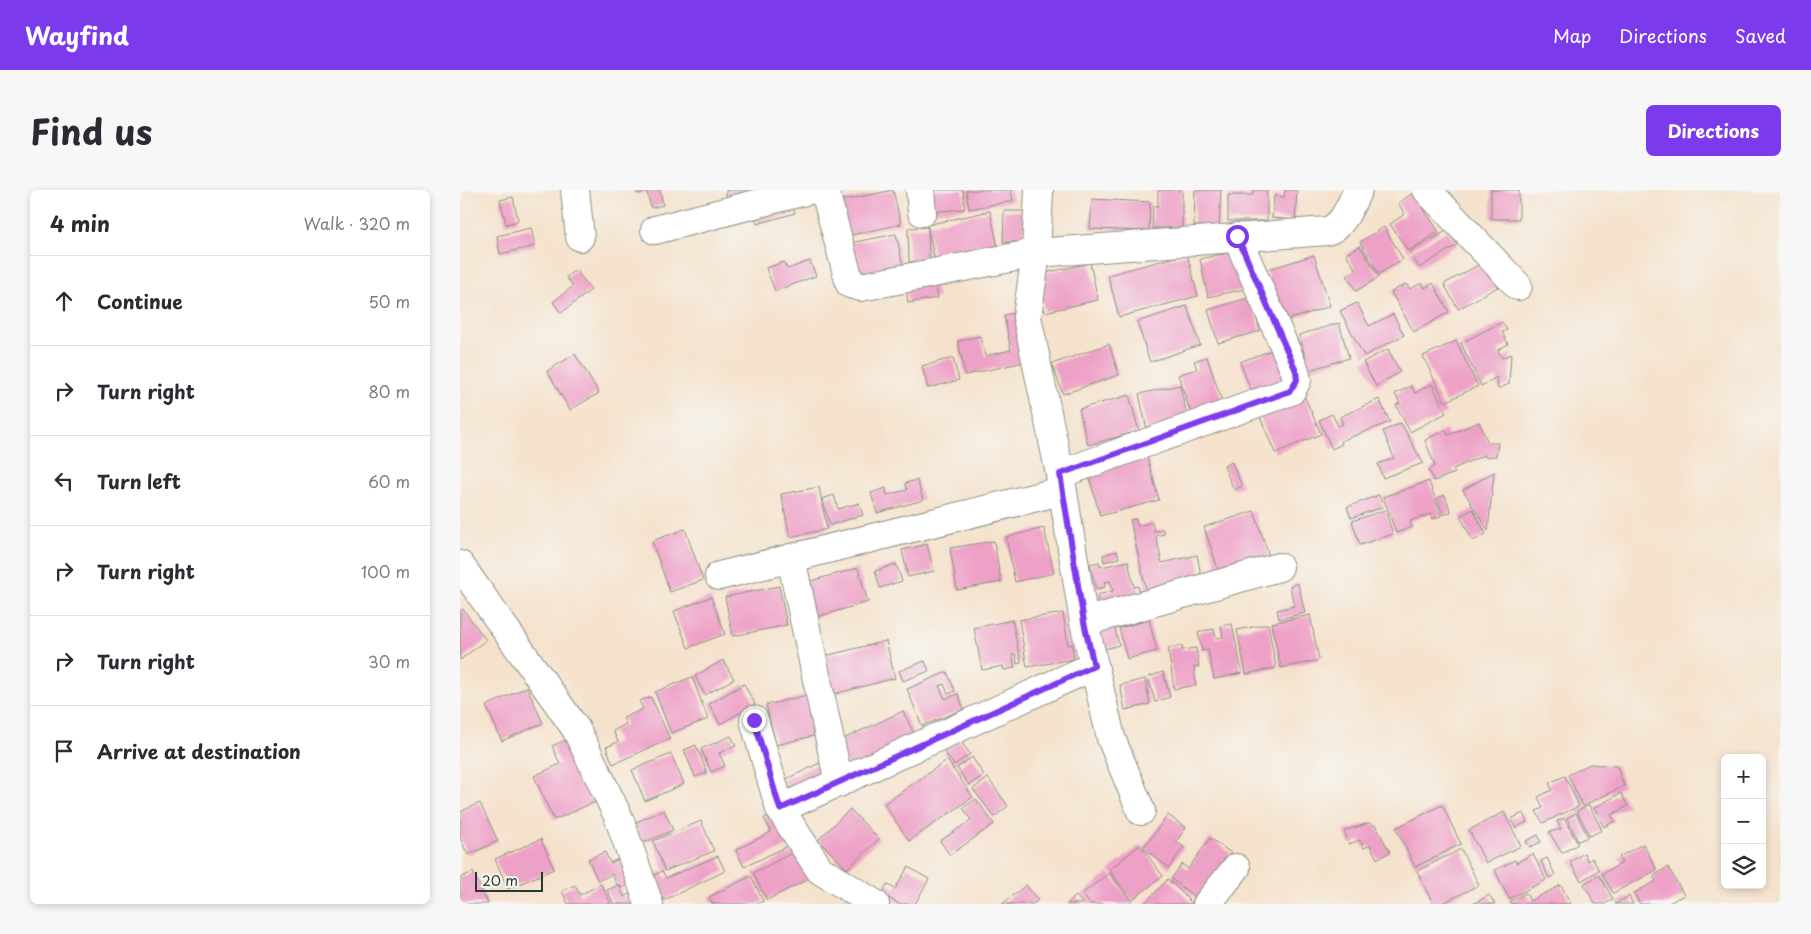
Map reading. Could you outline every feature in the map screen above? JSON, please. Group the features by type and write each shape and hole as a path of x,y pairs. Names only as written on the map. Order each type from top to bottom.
{"street":[{"path":"575,190 580,237"},
{"path":"655,230 809,190"},
{"path":"816,190 826,195 850,284 861,287 1036,253 1335,228 1340,223 1358,190"},
{"path":"1038,190 1036,253 1027,317 1060,482 1084,622 1094,666 1112,738 1141,810"},
{"path":"1427,190 1518,286"},
{"path":"719,576 791,558 1060,482 1290,391 1297,380 1296,371 1237,236"},
{"path":"791,558 839,783"},
{"path":"460,565 576,729 618,816 649,904"},
{"path":"1084,622 1279,567"},
{"path":"780,809 1094,666"},
{"path":"754,720 780,809 820,870 875,904"},
{"path":"1207,904 1236,868"}],"building":[{"path":"636,190 660,190 663,205 651,208 647,192 637,194"},
{"path":"726,190 761,190 727,198"},
{"path":"893,190 901,224 843,237 835,202"},
{"path":"925,190 963,190 965,209 927,212"},
{"path":"966,190 1011,190 1013,201 969,209"},
{"path":"1158,190 1182,190 1182,228 1152,228 1153,206 1158,206"},
{"path":"1195,190 1221,190 1219,227 1194,226"},
{"path":"1253,190 1267,190 1267,221 1228,221 1228,195 1253,195"},
{"path":"1285,190 1297,190 1295,220 1272,218 1274,196 1284,197"},
{"path":"1491,190 1519,190 1519,219 1491,219"},
{"path":"1413,193 1439,232 1408,251 1390,224 1405,214 1398,203"},
{"path":"513,197 518,221 506,224 500,200"},
{"path":"1092,199 1150,202 1149,231 1090,229"},
{"path":"791,201 795,213 757,224 753,212"},
{"path":"990,211 998,247 935,260 927,225"},
{"path":"1004,211 1024,211 1023,242 1003,242"},
{"path":"928,227 929,261 909,262 908,228"},
{"path":"1384,227 1403,259 1379,274 1360,242"},
{"path":"531,228 535,246 500,254 497,236"},
{"path":"1448,230 1457,245 1419,268 1410,252"},
{"path":"896,234 903,266 851,276 845,244"},
{"path":"1360,246 1379,277 1356,291 1347,276 1356,270 1346,254"},
{"path":"1237,251 1245,289 1208,297 1200,259"},
{"path":"1187,254 1198,296 1119,317 1108,275"},
{"path":"1314,255 1330,306 1282,322 1266,270"},
{"path":"1489,259 1503,284 1458,309 1444,284"},
{"path":"810,261 816,276 775,291 766,268 784,262 787,269"},
{"path":"1090,263 1098,300 1045,312 1036,275"},
{"path":"576,270 591,290 561,313 553,302 573,286 566,277"},
{"path":"935,282 938,298 908,303 906,287"},
{"path":"1422,283 1425,288 1433,283 1449,312 1414,332 1391,292 1406,284 1410,289"},
{"path":"1251,297 1260,331 1218,343 1208,310"},
{"path":"1357,303 1369,326 1393,314 1404,335 1364,356 1340,311"},
{"path":"1187,306 1200,345 1150,362 1137,322"},
{"path":"1019,312 1029,361 965,375 958,341 980,336 985,356 1011,350 1004,315"},
{"path":"1502,322 1507,330 1502,332 1508,344 1498,350 1502,358 1511,354 1509,384 1498,389 1497,377 1481,386 1461,343"},
{"path":"1339,323 1349,358 1309,370 1299,335"},
{"path":"1456,341 1478,386 1445,402 1423,356"},
{"path":"1109,344 1119,375 1063,394 1052,364"},
{"path":"1277,348 1290,384 1254,398 1240,362"},
{"path":"1388,349 1400,372 1376,386 1363,362"},
{"path":"575,354 599,393 570,410 547,371"},
{"path":"1207,357 1224,407 1192,417 1178,375 1197,369 1194,361"},
{"path":"953,358 959,380 928,388 922,366"},
{"path":"1432,384 1446,413 1410,432 1396,405 1400,403 1395,394 1411,386 1415,393"},
{"path":"1180,385 1188,421 1147,430 1139,394"},
{"path":"1303,393 1321,434 1275,453 1258,412"},
{"path":"1129,395 1139,431 1088,445 1079,409"},
{"path":"1379,399 1390,422 1341,441 1342,444 1332,449 1319,420 1332,414 1338,426 1343,424 1340,417"},
{"path":"1479,422 1488,443 1498,443 1496,456 1485,457 1484,455 1453,469 1455,473 1434,481 1429,470 1435,466 1425,440 1446,430 1448,435"},
{"path":"1401,423 1423,463 1383,478 1378,464 1394,458 1383,431"},
{"path":"1147,457 1159,500 1100,516 1088,473"},
{"path":"1232,462 1242,486 1234,490 1224,466"},
{"path":"1494,472 1488,531 1463,490"},
{"path":"917,480 923,500 877,513 871,493 886,488 887,495 907,490 905,483"},
{"path":"1429,481 1441,516 1433,519 1431,514 1410,521 1412,527 1396,533 1383,497"},
{"path":"819,487 827,529 790,537 781,494"},
{"path":"834,495 838,509 859,503 863,515 830,525 822,499"},
{"path":"1379,495 1383,507 1351,518 1347,507"},
{"path":"1445,495 1451,512 1443,515 1437,498"},
{"path":"1473,509 1486,534 1473,541 1460,516"},
{"path":"1385,510 1393,534 1360,545 1352,521"},
{"path":"1254,511 1269,556 1219,572 1204,527"},
{"path":"1136,519 1138,526 1152,522 1154,531 1163,529 1164,534 1156,536 1162,563 1197,555 1202,580 1147,593 1130,520"},
{"path":"1044,528 1054,573 1015,582 1006,537"},
{"path":"685,529 703,580 670,592 652,541"},
{"path":"994,541 1001,582 957,590 950,548"},
{"path":"927,544 934,571 908,577 902,550"},
{"path":"1117,551 1119,558 1104,562 1103,555"},
{"path":"1128,561 1134,587 1138,586 1140,596 1099,605 1097,595 1113,591 1110,581 1104,582 1105,587 1096,589 1090,564 1099,562 1101,567"},
{"path":"896,564 902,581 880,588 875,571"},
{"path":"858,568 868,602 813,618 803,583"},
{"path":"1298,583 1305,613 1279,619 1277,610 1294,606 1290,586"},
{"path":"779,586 787,625 733,636 725,597"},
{"path":"711,597 725,634 688,648 674,611"},
{"path":"463,609 486,640 460,660 460,611"},
{"path":"1063,613 1068,645 1072,644 1074,659 1027,667 1019,620"},
{"path":"1310,615 1319,660 1281,668 1271,623"},
{"path":"1012,620 1021,663 1017,664 1016,654 1012,655 1015,668 1004,670 1003,666 982,670 974,628"},
{"path":"1149,620 1157,651 1127,659 1119,628"},
{"path":"1232,624 1242,673 1214,679 1208,650 1202,651 1198,632 1214,629 1216,638 1223,637 1221,626"},
{"path":"1268,624 1276,668 1246,674 1237,630"},
{"path":"1115,628 1119,645 1105,649 1100,631"},
{"path":"886,641 895,678 834,694 825,656"},
{"path":"1182,646 1182,650 1196,648 1199,666 1194,667 1196,685 1174,689 1168,648"},
{"path":"723,660 734,679 705,695 695,676"},
{"path":"925,661 929,671 903,681 899,671"},
{"path":"947,672 955,691 948,694 944,684 939,686 945,699 958,694 964,709 922,726 907,689"},
{"path":"1163,672 1170,697 1155,702 1148,677"},
{"path":"692,677 708,719 671,733 655,692"},
{"path":"1145,679 1150,704 1125,710 1120,685"},
{"path":"744,684 755,704 720,724 709,704"},
{"path":"527,687 543,723 502,741 486,706"},
{"path":"807,695 817,735 776,745 766,705"},
{"path":"651,697 670,739 613,764 606,747 618,742 613,731 626,724 623,718 643,709 639,701"},
{"path":"903,711 916,738 850,769 837,742"},
{"path":"574,736 602,799 554,820 534,776 560,764 552,746"},
{"path":"731,736 736,746 719,753 725,766 711,772 701,749"},
{"path":"960,740 970,754 954,765 944,752"},
{"path":"696,745 707,773 695,777 684,750"},
{"path":"671,754 684,784 645,801 632,770"},
{"path":"972,757 984,775 969,785 957,768"},
{"path":"947,760 973,797 909,841 884,804"},
{"path":"820,763 828,778 790,797 782,781"},
{"path":"1590,764 1617,766 1624,786 1583,806 1568,775"},
{"path":"1565,776 1579,806 1543,823 1536,811 1543,808 1538,797 1552,790 1549,783"},
{"path":"988,778 1008,806 994,817 973,789"},
{"path":"1621,793 1628,806 1611,815 1615,821 1604,827 1594,808"},
{"path":"976,799 994,824 950,855 940,841 971,820 963,808"},
{"path":"480,803 498,841 468,855 460,838 460,812"},
{"path":"1442,805 1461,844 1415,867 1396,828"},
{"path":"1589,805 1602,830 1590,836 1577,811"},
{"path":"850,809 879,839 847,869 818,840"},
{"path":"664,810 673,830 643,843 634,823"},
{"path":"1504,812 1521,846 1486,863 1469,830"},
{"path":"774,813 790,845 744,867 736,850 771,832 764,818"},
{"path":"1523,813 1527,822 1515,828 1511,819"},
{"path":"1576,813 1588,837 1578,841 1567,818"},
{"path":"1168,815 1186,828 1176,842 1184,847 1169,868 1143,848"},
{"path":"1564,818 1578,844 1562,853 1549,832 1561,829 1557,821"},
{"path":"701,821 714,851 665,871 653,841"},
{"path":"1369,823 1376,826 1390,852 1377,859 1370,845 1364,848 1360,840 1349,844 1344,831"},
{"path":"1538,835 1541,842 1530,847 1526,841"},
{"path":"1210,838 1231,853 1198,899 1171,879 1182,864 1188,869"},
{"path":"541,839 554,869 508,889 495,859"},
{"path":"1643,844 1657,870 1613,893 1602,874 1622,863 1619,857"},
{"path":"1140,845 1163,876 1132,900 1109,870"},
{"path":"1461,849 1479,885 1441,904 1433,904 1417,871"},
{"path":"796,851 810,878 767,900 753,873"},
{"path":"605,852 610,863 625,856 636,881 621,888 620,884 617,885 612,874 598,881 588,859"},
{"path":"1584,853 1588,861 1592,858 1599,870 1581,881 1570,862"},
{"path":"1533,854 1546,880 1509,899 1495,870 1515,860 1516,863"},
{"path":"718,856 725,871 662,901 650,877 662,871 666,878"},
{"path":"1547,858 1555,875 1549,878 1541,861"},
{"path":"908,867 929,879 915,904 899,904 882,894 887,884 895,889"},
{"path":"1668,867 1684,895 1667,904 1640,904 1634,893 1656,881 1653,876"},
{"path":"473,872 488,904 460,904 460,878"},
{"path":"1109,873 1133,904 1090,904 1082,894"},
{"path":"1599,875 1613,899 1605,904 1595,904 1584,884"},
{"path":"751,876 763,901 757,904 713,904 709,897"},
{"path":"1168,879 1193,904 1144,904"},
{"path":"601,884 611,904 568,904 562,891 575,885 580,895"},
{"path":"619,885 624,897 633,892 639,904 614,904 607,890"},
{"path":"1026,885 1038,900 1033,904 1002,904"},
{"path":"1561,885 1571,904 1512,904 1510,901 1526,893 1530,901"},
{"path":"1489,895 1495,904 1473,904"},
{"path":"1076,896 1083,904 1067,904"},
{"path":"1629,896 1633,904 1615,904"}],"route":[{"path":"754,720 780,809 1094,666 1084,622 1061,491 1060,474 1290,391 1297,380 1296,371 1237,236"}]}
